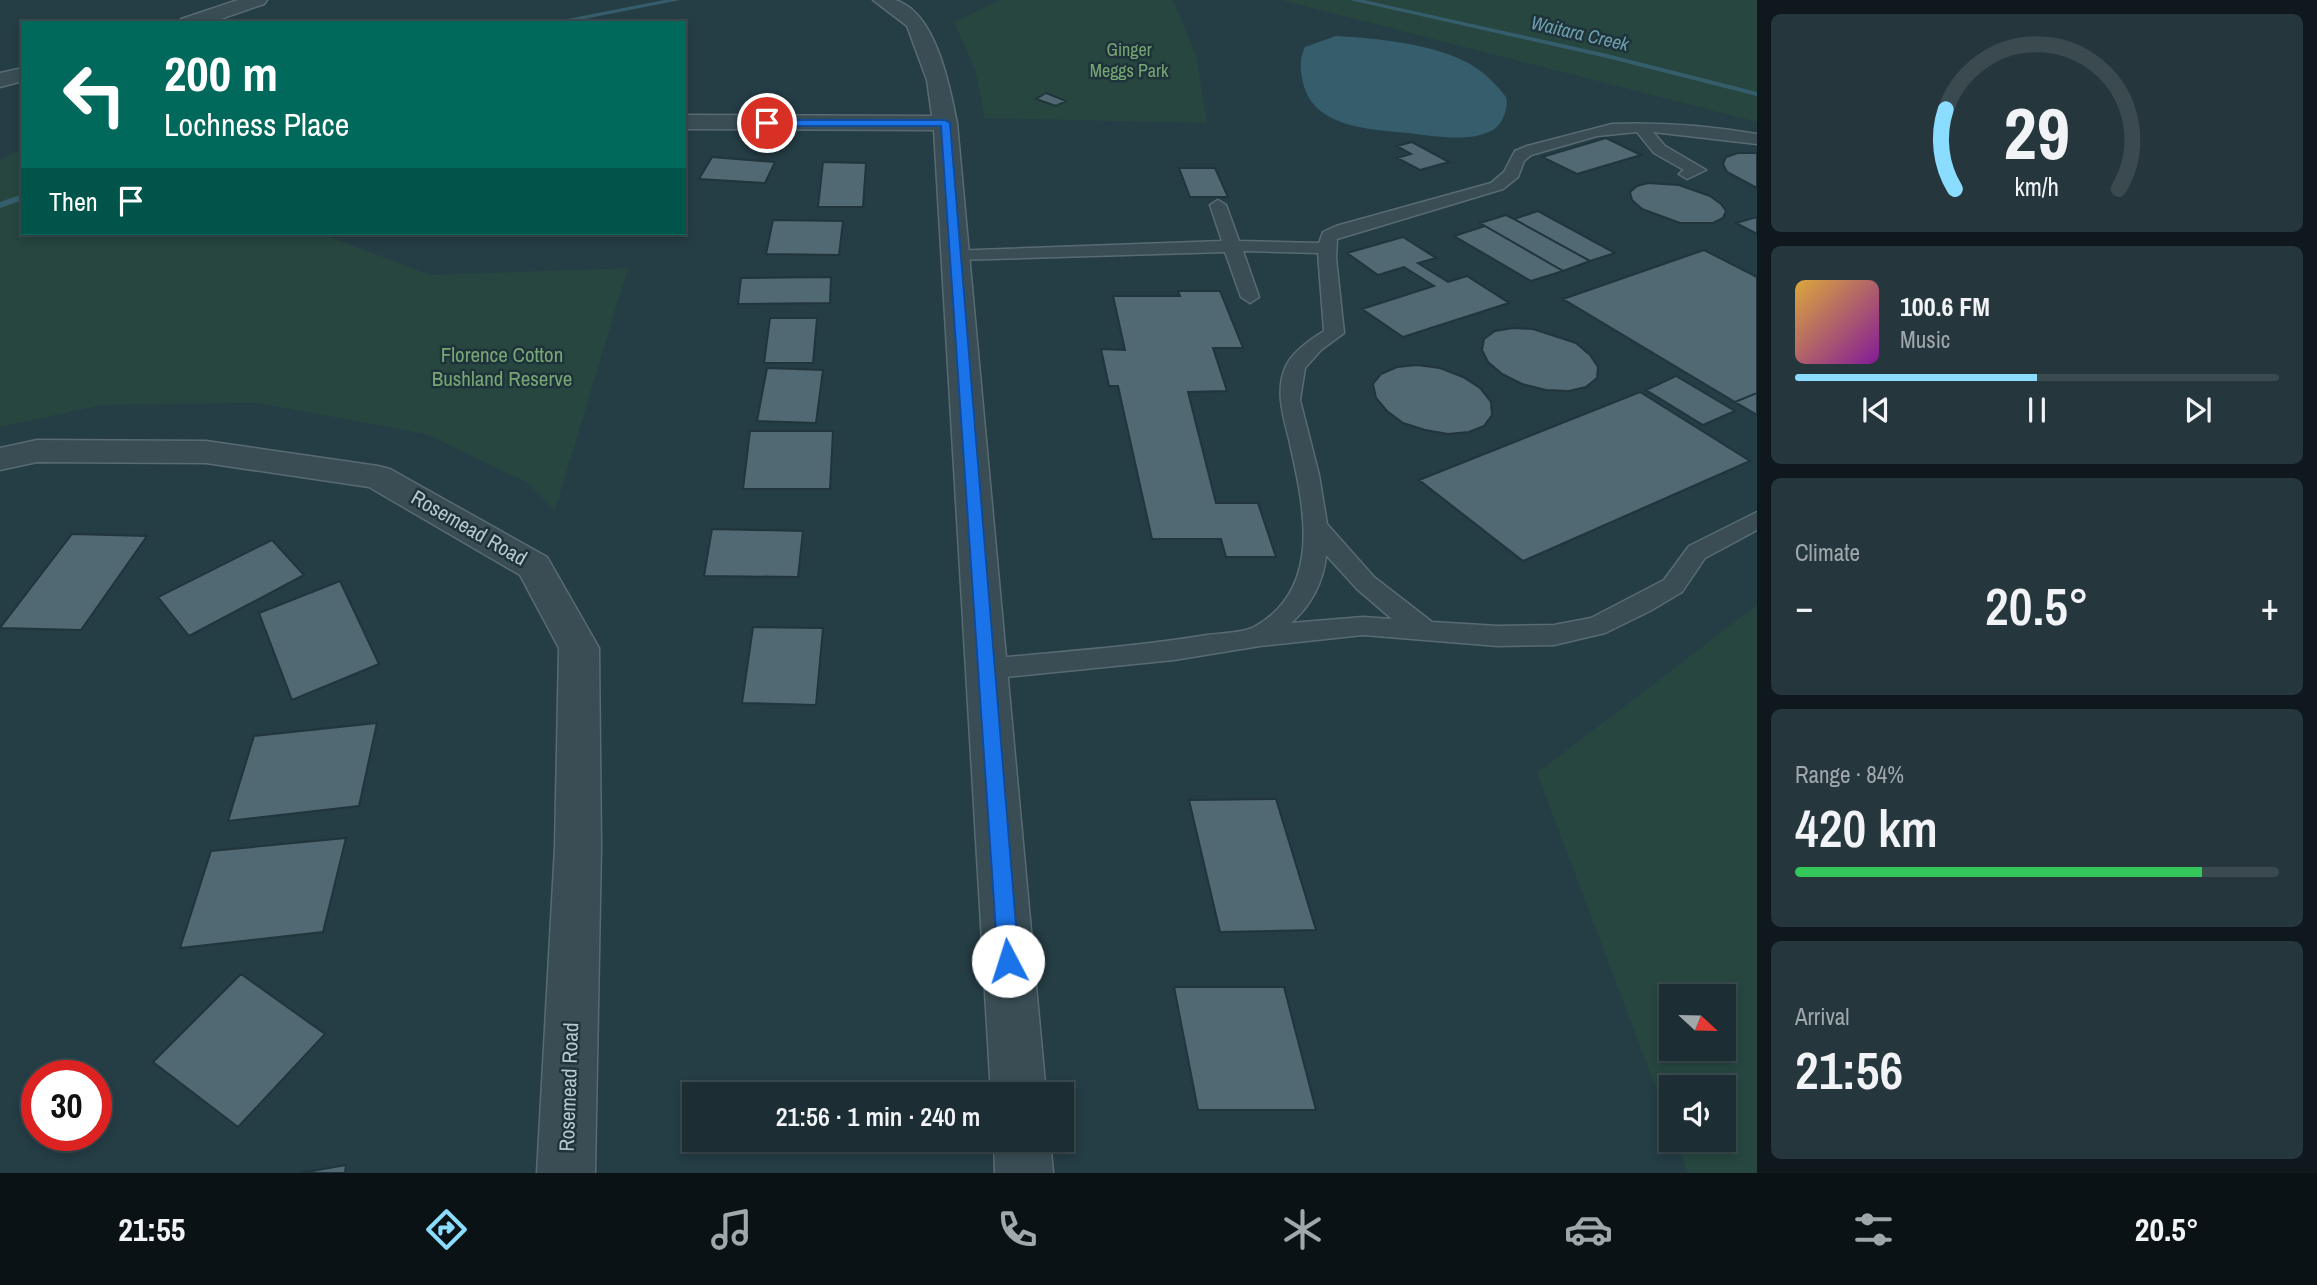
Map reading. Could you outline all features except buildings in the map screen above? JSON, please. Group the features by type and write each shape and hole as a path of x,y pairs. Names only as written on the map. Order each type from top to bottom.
{"street":[{"path":"194,21 257,0"},
{"path":"883,0 916,23 938,80 945,123 1018,1082"},
{"path":"0,80 21,75"},
{"path":"686,122 945,123"},
{"name":"Rosemead Road","path":"0,459 37,451 206,452 378,477 534,566 579,648 578,847 566,1173"},
{"path":"1023,1152 1024,1173"}],"lane":[{"path":"1260,636 1293,608 1312,575 1316,525 1308,475 1290,400 1295,367 1314,346 1334,333 1336,311 1326,248 1329,236 1342,230 1497,187 1512,174 1513,162 1521,152 1591,132 1612,129 1723,132 1757,139"},
{"path":"1643,130 1648,139 1667,156 1698,170 1687,174"},
{"path":"1218,205 1250,297"},
{"path":"955,255 1234,246 1326,248"},
{"path":"985,669 1174,650 1260,636 1363,626 1497,636 1554,635 1596,626 1641,605 1673,586 1697,552 1757,520"},
{"path":"1316,525 1337,556 1378,596 1425,630"}],"green space":[{"name":"Ginger Meggs Park","path":"1000,0 1173,0 1196,55 1207,123 985,118 975,69 954,22"},
{"path":"1281,0 1757,0 1757,122"},
{"name":"Florence Cotton Bushland Reserve","path":"21,149 21,235 324,235 430,275 628,268 555,510 528,483 426,434 258,403 102,405 0,427 0,160"},
{"path":"1757,605 1757,1173 1688,1173 1680,1152 1736,1152 1736,1075 1659,1075 1659,1096 1537,773"}],"water":[{"path":"1336,36 1387,40 1423,47 1470,64 1490,79 1506,97 1507,106 1502,120 1497,127 1484,134 1451,137 1376,130 1343,123 1329,116 1316,107 1307,95 1301,62 1305,47"}],"waterway":[{"path":"562,21 676,0"},
{"name":"Waitara Creek","path":"1354,0 1607,56 1757,94"},
{"path":"0,205 21,198"}],"route":[{"path":"767,123 945,123 1008,961"}]}
